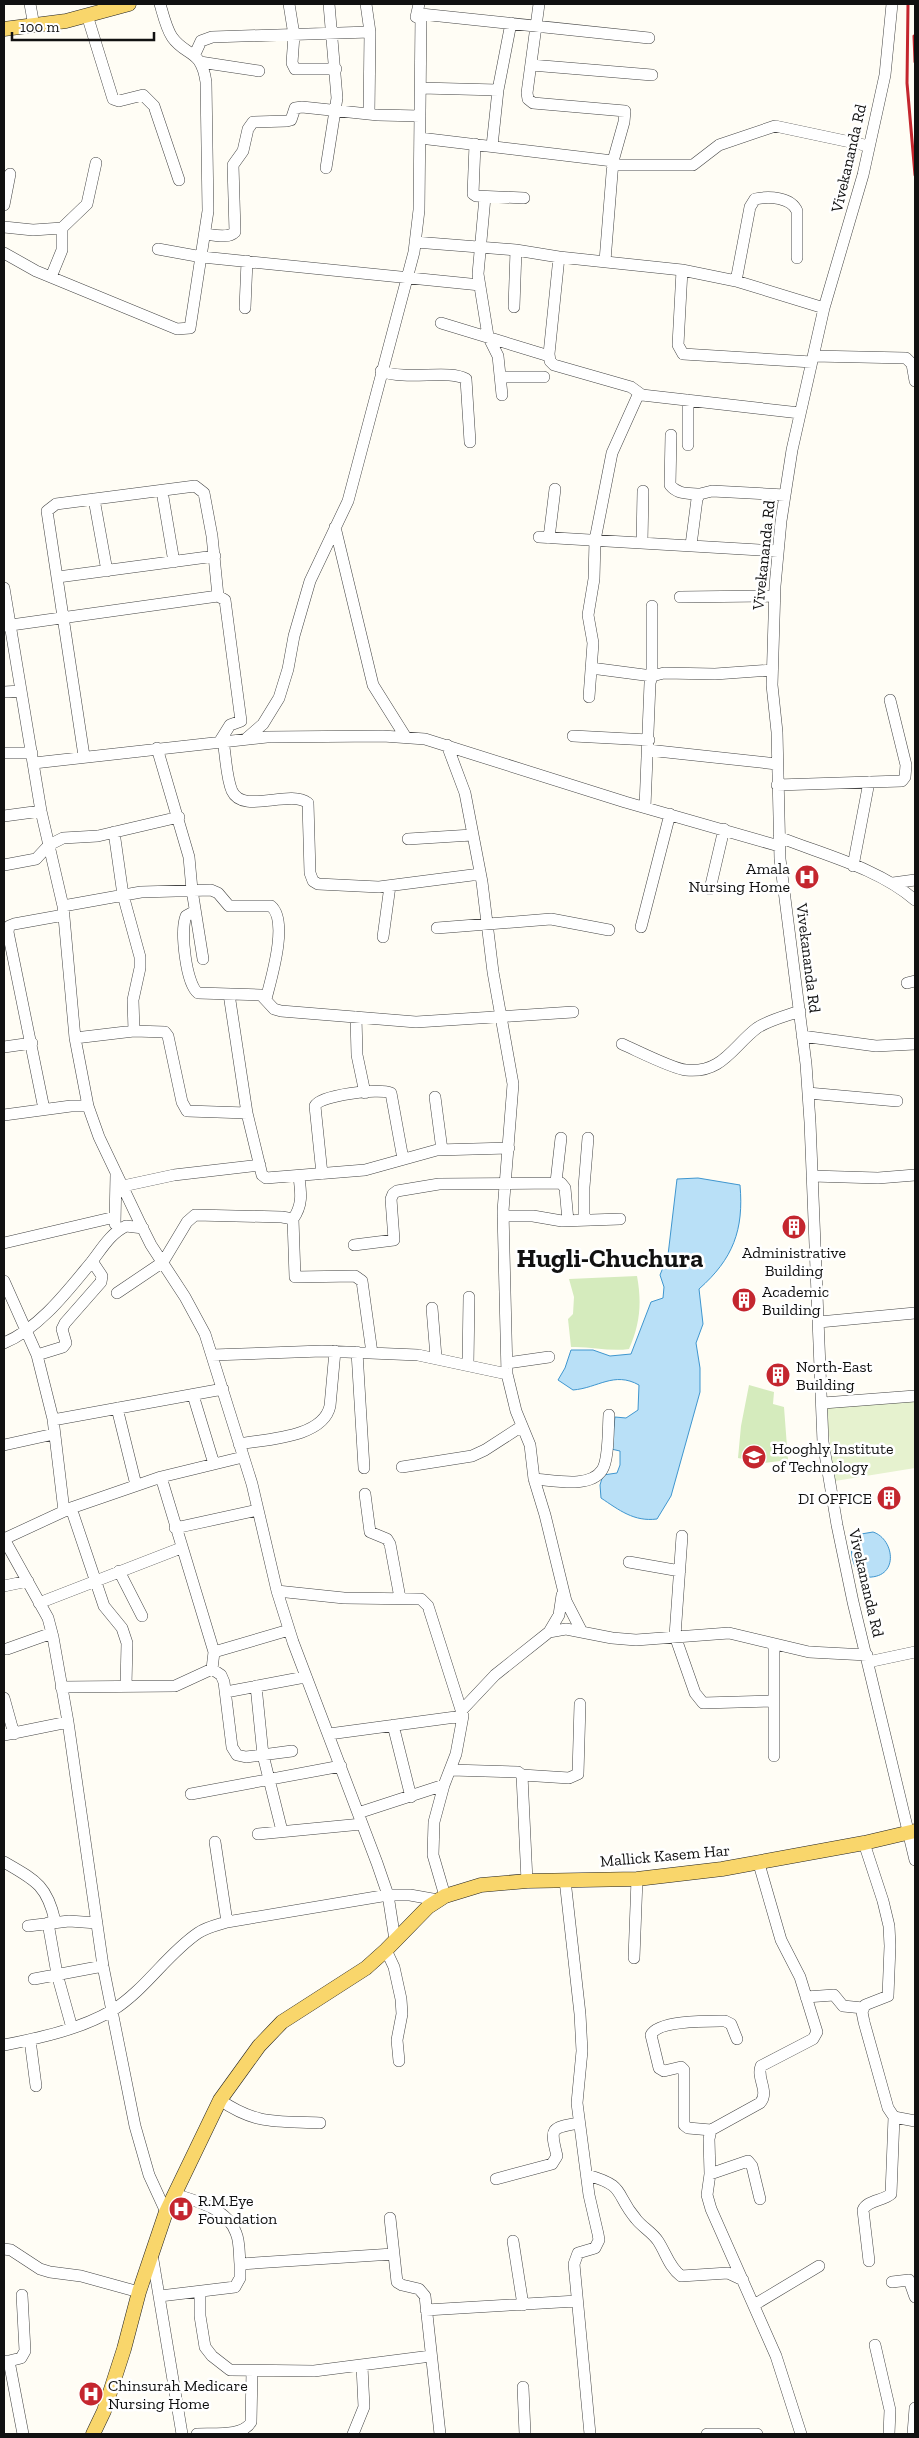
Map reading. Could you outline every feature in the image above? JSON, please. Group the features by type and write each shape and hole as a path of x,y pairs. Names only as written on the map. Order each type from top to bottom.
{"main road":[{"path":"4,29 34,26 129,4"},
{"name":"Mallick Kasem Har","path":"442,1898 481,1885 527,1881 637,1879 759,1864 864,1843 912,1831"},
{"path":"96,2434 116,2376 140,2292 166,2212 220,2100 259,2046 282,2022 366,1968 391,1945 412,1921 442,1898"}],"street":[{"path":"30,4 34,26"},
{"path":"4,253 51,277 184,330 190,328 193,322 208,211 206,82 204,70 197,58 172,36 160,4"},
{"path":"289,4 294,35 292,63 295,69 336,68"},
{"path":"326,168 335,109 336,68 329,4"},
{"path":"366,4 370,32 369,114"},
{"path":"539,4 527,93 528,99 533,102 625,111 613,163 605,261"},
{"name":"Vivekananda Rd","path":"892,4 888,54 863,175 824,308 800,413 785,495 774,596 772,670 779,842 808,1093 823,1403 823,1442 828,1477 867,1659 912,1831 915,1860"},
{"path":"247,738 262,724 279,698 310,581 348,500 407,277 415,242 419,210 420,9 511,23 648,38"},
{"path":"87,15 113,99 119,101 143,95 149,99 154,106 180,180"},
{"path":"492,146 498,90 511,23"},
{"path":"197,58 201,41 206,38 370,32"},
{"path":"197,58 259,71"},
{"path":"531,65 652,75"},
{"path":"420,88 498,90"},
{"path":"205,234 232,236 235,232 233,165 243,151 248,128 253,122 291,120 295,108 335,109 369,114 420,116"},
{"path":"420,138 613,163 693,165 719,146 775,126 869,146"},
{"path":"475,144 473,191 476,196 524,198"},
{"path":"4,228 33,230 62,228 86,204 96,163"},
{"path":"4,205 10,174"},
{"path":"484,197 478,265 488,336 498,356 502,395"},
{"path":"736,281 750,208 755,199 791,201 795,206 797,210 797,258"},
{"path":"51,277 62,250 62,228"},
{"path":"415,242 516,250 558,257 682,270 736,281 824,308"},
{"path":"158,250 247,262 480,285"},
{"path":"514,308 516,250"},
{"path":"558,257 549,356 554,365 631,387 640,393 800,413"},
{"path":"245,308 247,262"},
{"path":"682,270 678,345 684,354 812,359 906,358 913,362 915,381"},
{"path":"441,323 549,356"},
{"path":"382,371 399,377 455,376 466,379 470,442"},
{"path":"500,377 544,377"},
{"path":"589,697 593,643 588,615 594,579 595,540 612,453 640,393"},
{"path":"688,400 688,445"},
{"path":"671,435 670,485 674,491 700,494 712,491 785,495"},
{"path":"84,756 47,511 56,504 195,486 200,488 204,493 215,556 218,596"},
{"path":"555,489 544,537 778,551"},
{"path":"162,490 174,562"},
{"path":"642,542 643,491"},
{"path":"691,545 697,499 700,494"},
{"path":"94,499 107,571"},
{"path":"335,527 373,685 405,736"},
{"path":"58,577 215,556"},
{"path":"4,588 7,625 21,691 42,811 63,910 75,1038 88,1106 116,1174 142,1228 195,1314 212,1355 258,1510 277,1591 289,1630 388,1895 391,1945 402,2014 397,2040 399,2061"},
{"path":"7,625 64,619 218,596 225,600 241,721 230,725 222,741 232,790 236,797 243,801 294,798 303,799 308,803 310,873 314,881 318,884 364,888 480,874"},
{"path":"680,597 774,596"},
{"path":"645,807 650,683 652,676 652,606"},
{"path":"591,668 652,676 664,673 715,674 772,670"},
{"path":"4,692 21,691"},
{"path":"777,785 902,781 905,777 906,765 890,700"},
{"path":"4,753 33,758 84,756 247,738 290,736 405,736 425,738 645,807 779,842 853,866 893,884 915,900"},
{"path":"572,736 649,745 777,764"},
{"path":"447,745 464,793 480,874 488,922 493,972 513,1084 509,1148 504,1182 503,1216 507,1368 512,1400 530,1446 534,1479 545,1514 569,1611 582,1632"},
{"path":"157,748 179,817 189,857 192,890 203,959"},
{"path":"853,866 869,782"},
{"path":"4,816 42,811"},
{"path":"641,927 670,814"},
{"path":"4,865 36,858 49,845 63,838 98,836 179,817"},
{"path":"710,889 724,829"},
{"path":"114,832 123,895 140,957 140,968 133,1000 134,1031"},
{"path":"408,839 472,835"},
{"path":"893,884 915,880"},
{"path":"383,937 390,886"},
{"path":"44,1109 32,1042 16,979 8,932 10,926 123,895 211,890 218,893 228,906 264,905 276,911 278,917 278,944 266,999"},
{"path":"195,910 186,916 182,928 194,990 198,993 262,995 274,1009 416,1022 573,1012"},
{"path":"437,928 488,922 561,919 609,930"},
{"path":"4,981 16,979"},
{"path":"229,994 247,1113 262,1175 266,1178 365,1170 442,1150 509,1148"},
{"path":"622,1044 685,1070 697,1069 721,1062 764,1024 800,1011"},
{"path":"356,1017 357,1055 365,1092"},
{"path":"75,1038 134,1031 160,1031 168,1036 182,1102 187,1111 247,1113"},
{"path":"802,1036 876,1046 915,1044"},
{"path":"4,1047 32,1042"},
{"path":"322,1174 315,1106 317,1102 323,1099 378,1090 390,1093 403,1159"},
{"path":"808,1093 897,1100"},
{"path":"435,1097 442,1150"},
{"path":"4,1115 44,1109 88,1106"},
{"path":"556,1182 561,1138"},
{"path":"584,1220 584,1187 588,1138"},
{"path":"123,1186 174,1175 260,1165"},
{"path":"113,1234 116,1174"},
{"path":"812,1176 878,1178 915,1175"},
{"path":"299,1176 300,1205 293,1220 295,1277 355,1276 362,1281 372,1353"},
{"path":"354,1245 394,1240 391,1199 397,1191 440,1184 556,1182 563,1184 568,1221"},
{"path":"117,1294 163,1262 187,1222 195,1215 282,1217 293,1220"},
{"path":"503,1216 568,1221 620,1219"},
{"path":"4,1243 115,1217"},
{"path":"4,1343 26,1332 61,1297 113,1234 126,1226 142,1228"},
{"path":"37,1355 63,1347 66,1343 62,1329 65,1323 101,1282 102,1276 92,1261"},
{"path":"4,1281 37,1355 53,1420 67,1509 104,1606 122,1628 127,1643 126,1686"},
{"path":"468,1365 469,1297"},
{"path":"432,1308 436,1357"},
{"path":"819,1322 915,1313"},
{"path":"212,1355 284,1351 357,1352 436,1357 468,1365 507,1368 549,1358"},
{"path":"239,1444 305,1432 324,1420 330,1406 334,1351"},
{"path":"357,1352 364,1468"},
{"path":"53,1420 223,1389"},
{"path":"193,1395 214,1464"},
{"path":"823,1403 915,1396"},
{"path":"117,1408 136,1486"},
{"path":"534,1479 578,1481 596,1476 604,1465 609,1415"},
{"path":"402,1467 472,1456 485,1450 522,1426"},
{"path":"4,1445 54,1434"},
{"path":"166,2212 150,2175 134,2126 103,1966 68,1722 52,1633 48,1618 4,1539 67,1509 161,1477 243,1457"},
{"path":"161,1477 214,1652 212,1669"},
{"path":"365,1494 370,1532 387,1539 390,1544 400,1598"},
{"path":"175,1528 258,1510"},
{"path":"682,1536 675,1636 695,1693 703,1703 772,1701"},
{"path":"39,1603 181,1548"},
{"path":"629,1562 680,1571"},
{"path":"119,1571 142,1616"},
{"path":"4,1586 28,1581"},
{"path":"329,1734 393,1726 462,1713 495,1675 549,1632 559,1615 563,1588"},
{"path":"4,2045 72,2028 113,2010 150,1980 199,1932 227,1922 388,1895 442,1898 432,1842 438,1804 444,1785 452,1770 462,1713 428,1606 421,1599 344,1598 277,1591"},
{"path":"549,1632 566,1629 612,1638 636,1640 730,1633 809,1652 867,1659 915,1652"},
{"path":"214,1652 289,1630"},
{"path":"7,1649 52,1633"},
{"path":"774,1644 772,1701 774,1756"},
{"path":"61,1687 175,1686 212,1669"},
{"path":"212,1669 221,1675 226,1692 234,1752 240,1757 292,1751"},
{"path":"226,1692 306,1677"},
{"path":"256,1686 263,1755 282,1831"},
{"path":"4,1698 9,1734 68,1722"},
{"path":"452,1770 518,1772 522,1775 569,1778 578,1774 580,1704"},
{"path":"393,1726 411,1797"},
{"path":"191,1794 341,1766"},
{"path":"522,1775 527,1881"},
{"path":"258,1834 360,1819 444,1785"},
{"path":"215,1842 227,1922"},
{"path":"806,1997 834,1995 843,2006 863,2008 885,1999 890,1992 889,1926 864,1843"},
{"path":"4,1862 35,1880 44,1890 50,1902 57,1974 72,2028"},
{"path":"737,2040 732,2024 725,2021 669,2024 655,2028 651,2035 659,2068 664,2071 680,2067 684,2070 684,2125 688,2128 711,2130 755,2107 763,2100 764,2092 759,2070 761,2066 816,2036 817,2032 800,1977 781,1940 759,1864"},
{"path":"634,1958 637,1879"},
{"path":"565,1880 580,2014 582,2051 577,2103 587,2175 599,2240 595,2248 578,2254 574,2258 590,2434"},
{"path":"28,1926 52,1922 97,1923"},
{"path":"34,1979 103,1966"},
{"path":"863,2008 864,2022 882,2092 894,2117 891,2194 886,2198 869,2204 863,2210 869,2261"},
{"path":"30,2040 36,2086"},
{"path":"220,2100 237,2112 257,2119 320,2122"},
{"path":"894,2117 915,2121"},
{"path":"496,2180 552,2164 557,2156 552,2135 553,2130 558,2127 579,2123"},
{"path":"711,2130 709,2139 710,2174 708,2201 787,2385 801,2434"},
{"path":"710,2174 748,2161 752,2166 760,2199"},
{"path":"587,2175 602,2179 615,2187 636,2220 658,2241 669,2264 681,2276 728,2273 743,2280"},
{"path":"160,2296 236,2286 240,2278 237,2234 227,2220 213,2208 174,2194"},
{"path":"390,2218 397,2282 421,2290 425,2296 440,2434"},
{"path":"513,2241 523,2305"},
{"path":"4,2249 11,2250 45,2270 81,2276 140,2292"},
{"path":"152,2254 182,2434"},
{"path":"240,2264 393,2254"},
{"path":"754,2305 819,2266"},
{"path":"892,2282 909,2280 915,2297"},
{"path":"200,2292 200,2316 205,2347 212,2356 230,2370 252,2372 314,2371 431,2356"},
{"path":"22,2295 25,2351 21,2358 6,2361 23,2434"},
{"path":"426,2310 577,2301"},
{"path":"875,2345 888,2397 889,2434"},
{"path":"353,2434 364,2406 362,2366"},
{"path":"197,2434 241,2431 249,2426 251,2422 252,2372"},
{"path":"522,2387 525,2434"},
{"path":"912,2434 915,2408"},
{"path":"707,2434 757,2434"}],"green space":[{"path":"637,1276 639,1313 636,1331 629,1349 614,1350 571,1347 568,1319 573,1314 574,1297 569,1279"},
{"path":"749,1385 774,1392 773,1404 784,1407 788,1460 764,1463 738,1458 741,1426"},
{"path":"915,1398 915,1468 835,1481 825,1404"}],"water":[{"path":"698,1178 740,1185 741,1201 738,1230 728,1255 711,1278 699,1289 703,1324 696,1343 700,1368 700,1392 671,1496 657,1519 641,1519 627,1514 601,1498 600,1485 603,1475 617,1473 620,1465 620,1451 611,1449 615,1417 626,1418 638,1410 639,1385 630,1381 614,1380 573,1390 558,1380 565,1368 571,1350 593,1350 610,1356 631,1354 651,1302 663,1298 664,1287 660,1275 668,1255 677,1179"},
{"path":"873,1532 886,1542 890,1558 889,1566 884,1572 876,1576 865,1577 855,1566 851,1549 852,1539 855,1535"}],"railway":[{"path":"908,4 907,83 915,175"},
{"path":"914,36 915,62"}],"place":[{"name":"Amala Nursing Home","path":"807,877"},
{"name":"Administrative Building","path":"794,1227"},
{"name":"Academic Building","path":"744,1300"},
{"name":"North-East Building","path":"778,1375"},
{"name":"Hooghly Institute of Technology","path":"754,1457"},
{"name":"DI OFFICE","path":"889,1498"},
{"name":"R.M.Eye Foundation","path":"181,2209"},
{"name":"Chinsurah Medicare Nursing Home","path":"91,2394"}],"district":[{"name":"Hugli-Chuchura","path":"610,1258"}]}
